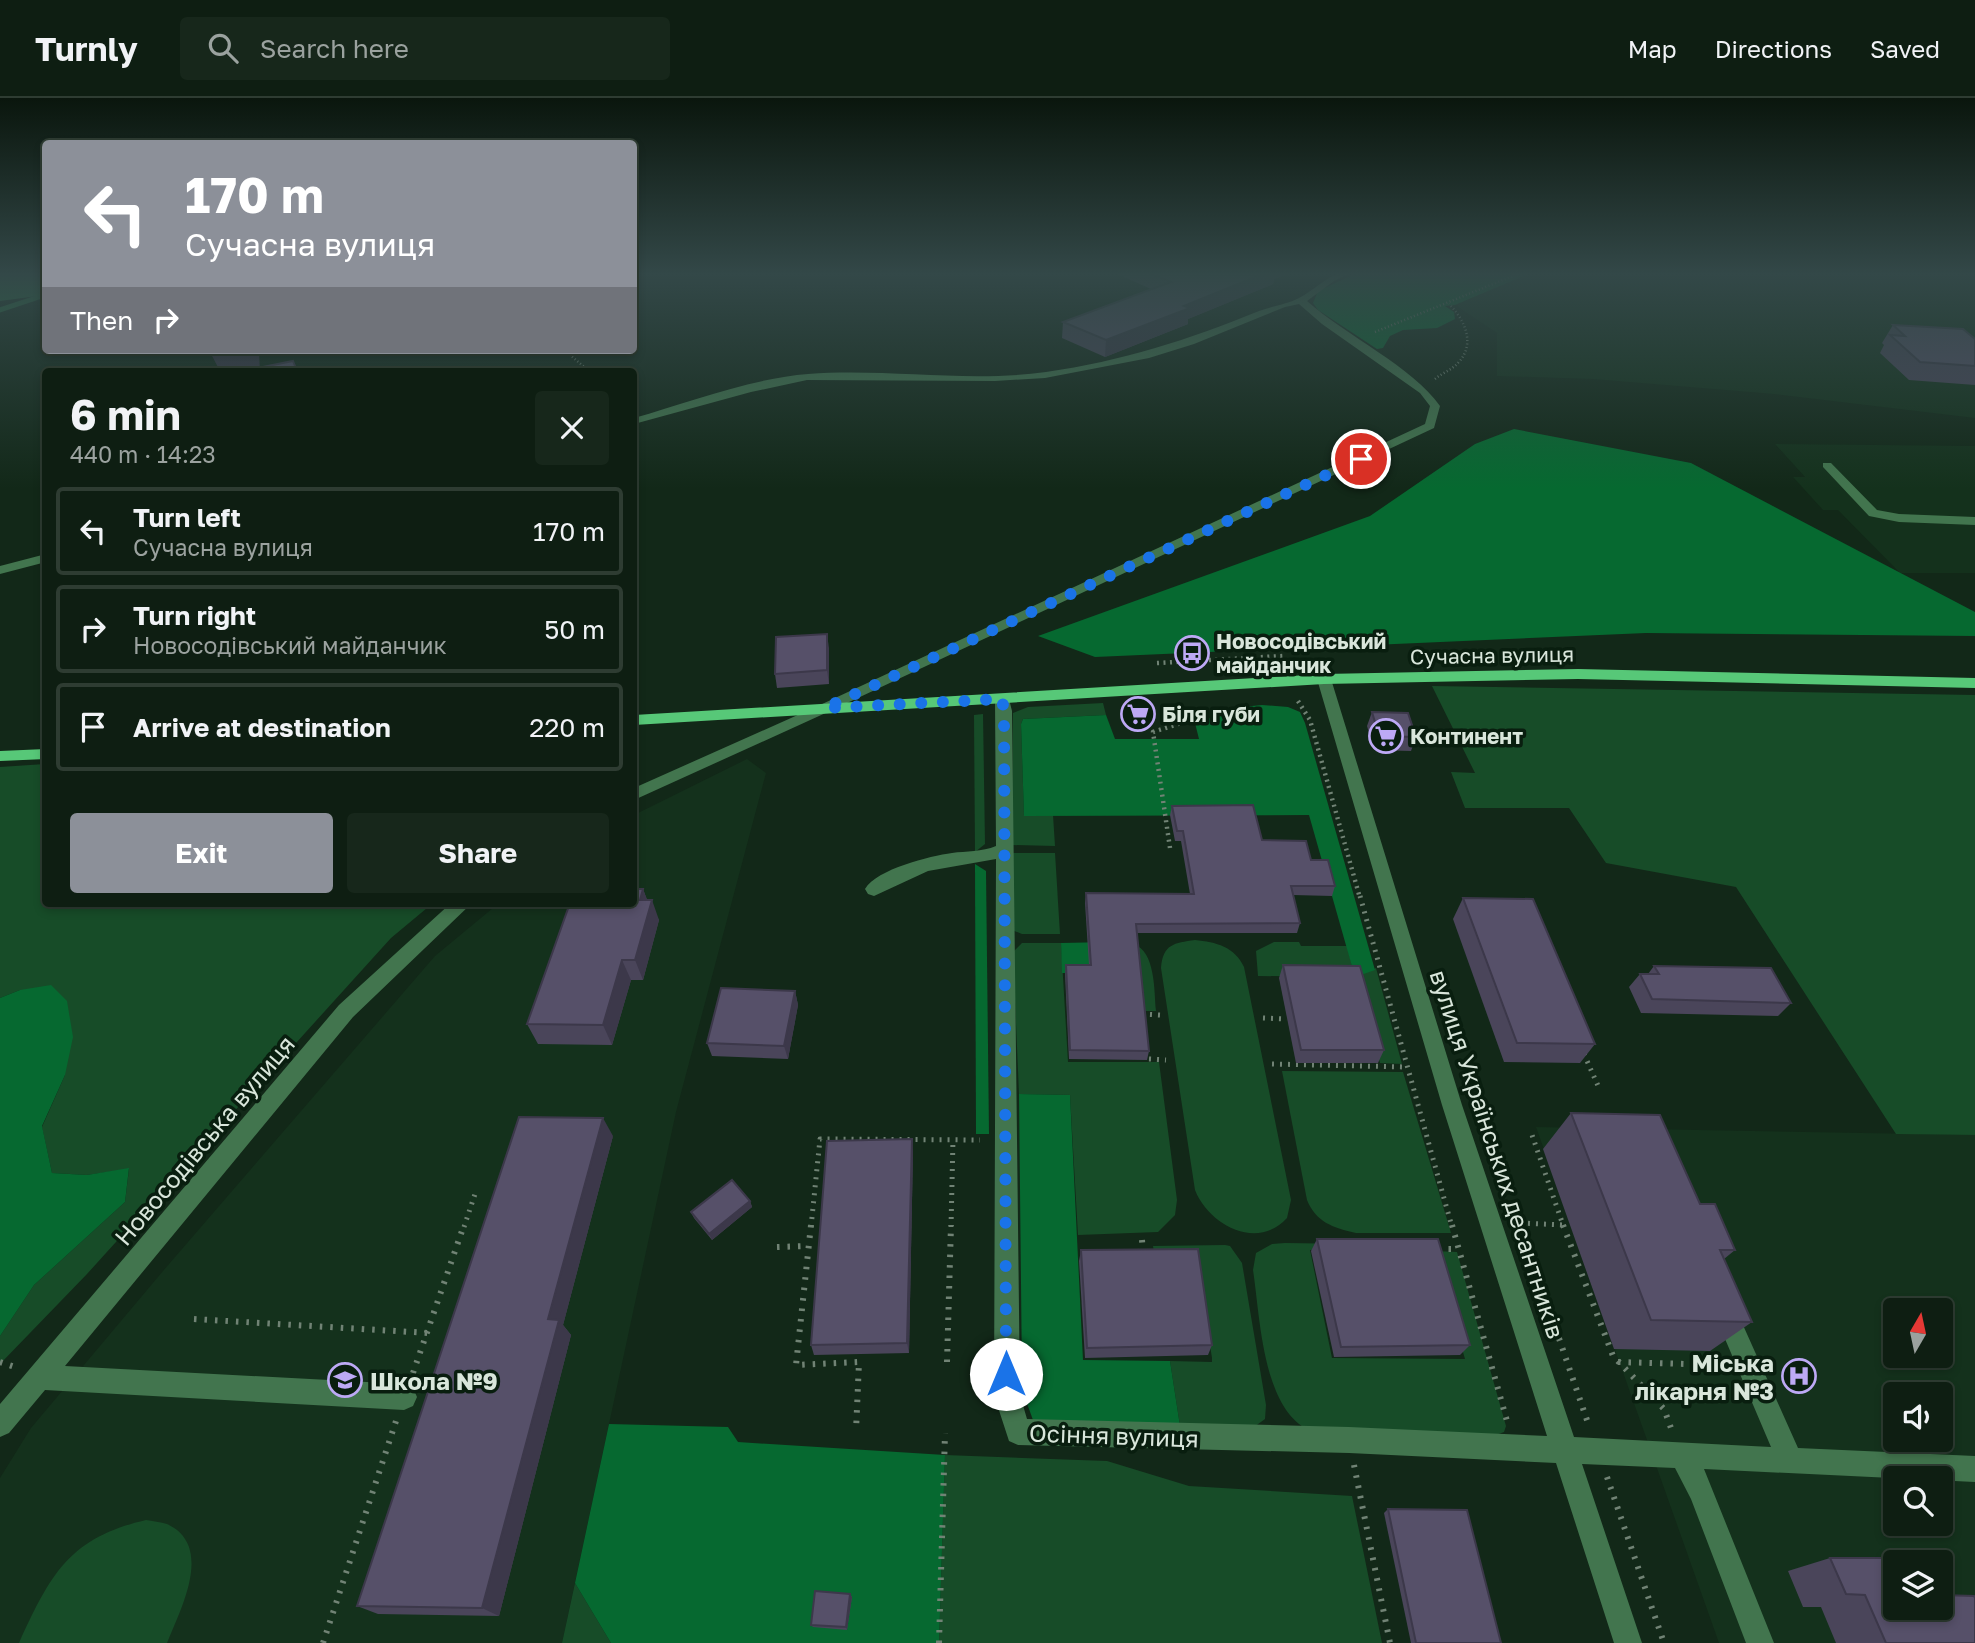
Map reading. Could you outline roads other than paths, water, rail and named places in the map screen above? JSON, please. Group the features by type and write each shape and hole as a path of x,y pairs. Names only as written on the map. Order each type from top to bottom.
{"main road":[{"name":"Сучасна вулиця","path":"637,720 1324,678 1578,674 1975,683"},
{"path":"0,756 42,754"}],"street":[{"path":"637,420 739,391 807,377 995,378 1045,375 1145,356 1181,345"},
{"path":"637,793 1430,426 1435,407 1423,391 1358,345"},
{"path":"1827,465 1874,513 1899,518 1975,521"},
{"path":"0,570 42,559"},
{"name":"вулиця Українських десантників","path":"1324,678 1452,1105 1628,1643"},
{"name":"Осіння вулиця","path":"1002,699 1007,1395 1018,1432 1349,1440 1516,1450 1975,1469"},
{"path":"874,889 912,869 942,860 986,857 1005,849"},
{"name":"Новосодівська вулиця","path":"0,1424 346,1011 459,907"},
{"path":"1717,1293 1791,1462"},
{"path":"42,1377 404,1398"},
{"path":"1682,1457 1702,1492 1760,1643"}],"place":[{"name":"Новосодівський майданчик","path":"1192,653"},
{"name":"Біля губи","path":"1138,714"},
{"name":"Континент","path":"1386,736"},
{"name":"Міська лікарня №3","path":"1799,1376"},
{"name":"Школа №9","path":"345,1380"}]}
